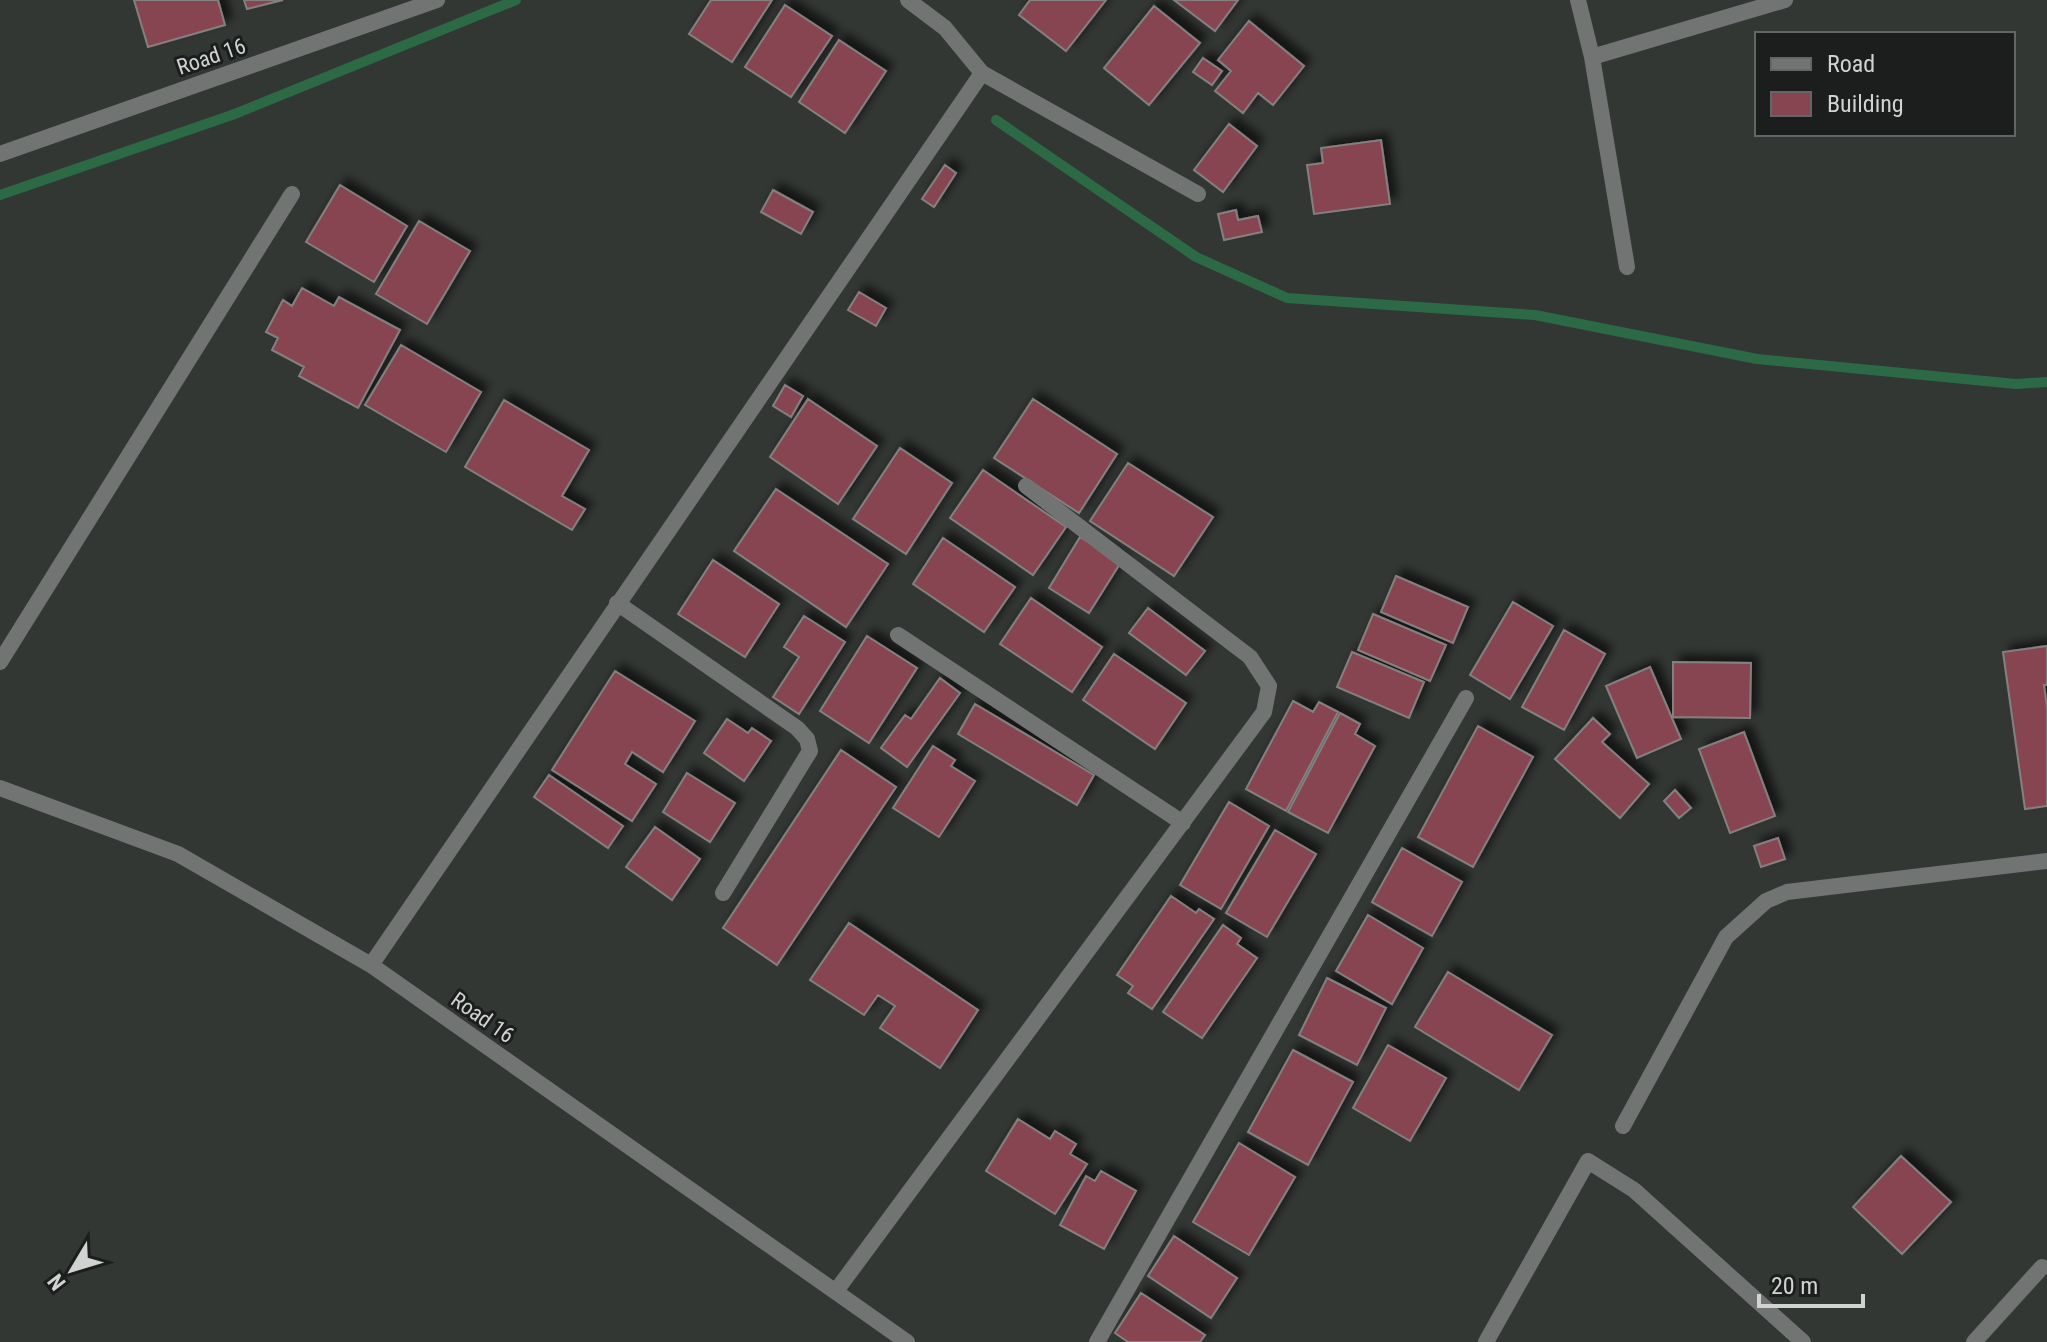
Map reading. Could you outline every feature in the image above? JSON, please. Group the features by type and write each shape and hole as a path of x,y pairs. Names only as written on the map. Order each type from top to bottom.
{"street":[{"name":"Road 16","path":"0,154 437,0"},
{"path":"908,0 945,28 982,73 1198,194"},
{"path":"1578,0 1592,57 1627,267"},
{"path":"1592,57 1785,0"},
{"path":"371,965 982,73"},
{"path":"0,662 292,194"},
{"path":"836,1291 1264,712 1269,686 1250,657 1026,486"},
{"path":"617,603 797,728 807,739 810,751 723,893"},
{"path":"898,635 1183,823"},
{"path":"1097,1342 1466,698"},
{"name":"Road 16","path":"0,788 178,854 371,965 907,1342"},
{"path":"1623,1126 1726,937 1766,901 1787,892 2047,861"},
{"path":"1486,1342 1588,1161 1634,1190 1803,1342"},
{"path":"1974,1342 2042,1267"}],"building":[{"path":"134,0 218,0 225,25 148,47"},
{"path":"244,0 283,0 247,9"},
{"path":"711,0 772,0 732,62 689,34"},
{"path":"1030,0 1106,0 1066,51 1019,15"},
{"path":"1174,0 1238,0 1215,31"},
{"path":"785,5 832,36 791,97 745,67"},
{"path":"1154,6 1200,43 1149,105 1104,68"},
{"path":"1249,21 1304,66 1273,105 1258,93 1243,113 1215,91 1231,71 1218,60"},
{"path":"839,40 886,71 845,133 799,102"},
{"path":"1203,58 1222,71 1212,85 1193,72"},
{"path":"1229,124 1257,146 1223,192 1194,170"},
{"path":"1381,140 1390,204 1314,214 1307,165 1323,163 1321,148"},
{"path":"945,165 956,173 934,207 922,199"},
{"path":"340,185 407,226 374,282 306,242"},
{"path":"773,190 813,212 801,234 761,212"},
{"path":"1236,210 1238,220 1258,216 1262,232 1224,240 1218,214"},
{"path":"419,221 470,251 427,324 376,294"},
{"path":"302,288 334,306 339,297 400,330 358,408 299,376 304,367 272,350 278,338 266,332 283,300 292,306"},
{"path":"859,292 886,308 876,326 848,310"},
{"path":"401,345 481,392 446,452 365,405"},
{"path":"785,385 803,396 791,417 773,406"},
{"path":"808,399 877,446 838,504 770,457"},
{"path":"1033,399 1117,454 1079,513 994,458"},
{"path":"504,400 589,450 562,496 585,509 572,530 465,467"},
{"path":"900,448 952,483 906,554 853,519"},
{"path":"1128,463 1213,517 1174,576 1090,521"},
{"path":"983,470 1066,527 1033,575 950,518"},
{"path":"776,489 888,564 846,627 734,551"},
{"path":"1080,537 1121,562 1089,613 1049,588"},
{"path":"943,538 1015,587 984,632 913,584"},
{"path":"713,560 779,604 745,657 678,614"},
{"path":"1396,576 1468,607 1453,643 1381,612"},
{"path":"1031,598 1102,647 1072,692 1000,644"},
{"path":"1513,602 1553,626 1510,699 1470,675"},
{"path":"1148,608 1205,651 1186,675 1129,633"},
{"path":"1373,614 1446,645 1430,681 1358,650"},
{"path":"804,616 845,642 799,714 773,697 799,657 784,647"},
{"path":"1564,630 1605,654 1564,730 1522,707"},
{"path":"867,636 917,668 869,743 820,711"},
{"path":"2047,646 2047,685 2044,685 2047,707 2047,806 2025,809 2003,652"},
{"path":"1352,652 1424,682 1409,718 1337,687"},
{"path":"1114,654 1186,703 1155,749 1083,700"},
{"path":"1673,662 1751,663 1750,718 1673,717"},
{"path":"1650,667 1681,739 1637,758 1606,686"},
{"path":"615,671 695,721 663,772 632,752 625,764 656,784 632,821 552,770"},
{"path":"940,678 960,693 907,767 881,748 905,715 911,719"},
{"path":"1293,701 1313,712 1319,702 1338,712 1286,811 1246,789"},
{"path":"975,704 1094,775 1077,805 958,734"},
{"path":"1340,713 1360,724 1355,734 1375,746 1328,833 1288,812"},
{"path":"1593,718 1610,734 1602,742 1649,784 1620,818 1555,759"},
{"path":"727,719 748,733 752,728 771,741 744,781 704,753"},
{"path":"1478,726 1533,757 1473,867 1418,837"},
{"path":"1744,732 1775,816 1730,833 1699,749"},
{"path":"933,746 955,760 951,766 975,781 939,837 893,808"},
{"path":"841,750 896,787 777,965 723,928"},
{"path":"687,773 735,803 710,842 663,812"},
{"path":"549,775 623,826 608,848 534,797"},
{"path":"1675,790 1691,808 1679,818 1664,801"},
{"path":"1229,802 1269,826 1221,909 1180,885"},
{"path":"655,827 700,859 672,900 626,867"},
{"path":"1275,830 1316,854 1267,937 1226,913"},
{"path":"1778,838 1785,859 1761,867 1754,846"},
{"path":"1402,848 1462,882 1432,936 1372,902"},
{"path":"1171,896 1196,913 1199,909 1214,919 1152,1009 1128,993 1133,986 1117,975"},
{"path":"1368,915 1423,948 1392,1004 1336,971"},
{"path":"849,923 978,1010 940,1068 880,1028 895,1006 878,995 864,1015 810,980"},
{"path":"1223,925 1241,938 1237,944 1257,958 1202,1038 1163,1012"},
{"path":"1448,972 1552,1035 1519,1090 1415,1027"},
{"path":"1327,978 1386,1008 1357,1065 1299,1035"},
{"path":"1388,1045 1446,1078 1410,1141 1353,1108"},
{"path":"1293,1050 1353,1082 1308,1165 1248,1132"},
{"path":"1018,1119 1050,1139 1055,1131 1076,1144 1070,1154 1087,1164 1055,1214 986,1171"},
{"path":"1239,1143 1295,1177 1249,1255 1193,1222"},
{"path":"1901,1156 1951,1202 1902,1254 1853,1207"},
{"path":"1101,1171 1136,1191 1104,1249 1060,1225 1086,1176 1095,1181"},
{"path":"1174,1236 1237,1278 1211,1318 1148,1276"},
{"path":"1141,1293 1205,1335 1200,1342 1128,1342 1115,1333"}],"waterway":[{"path":"0,195 232,115 516,0"},
{"path":"996,120 1196,257 1287,298 1535,315 1757,359 2016,384 2047,382"}]}
